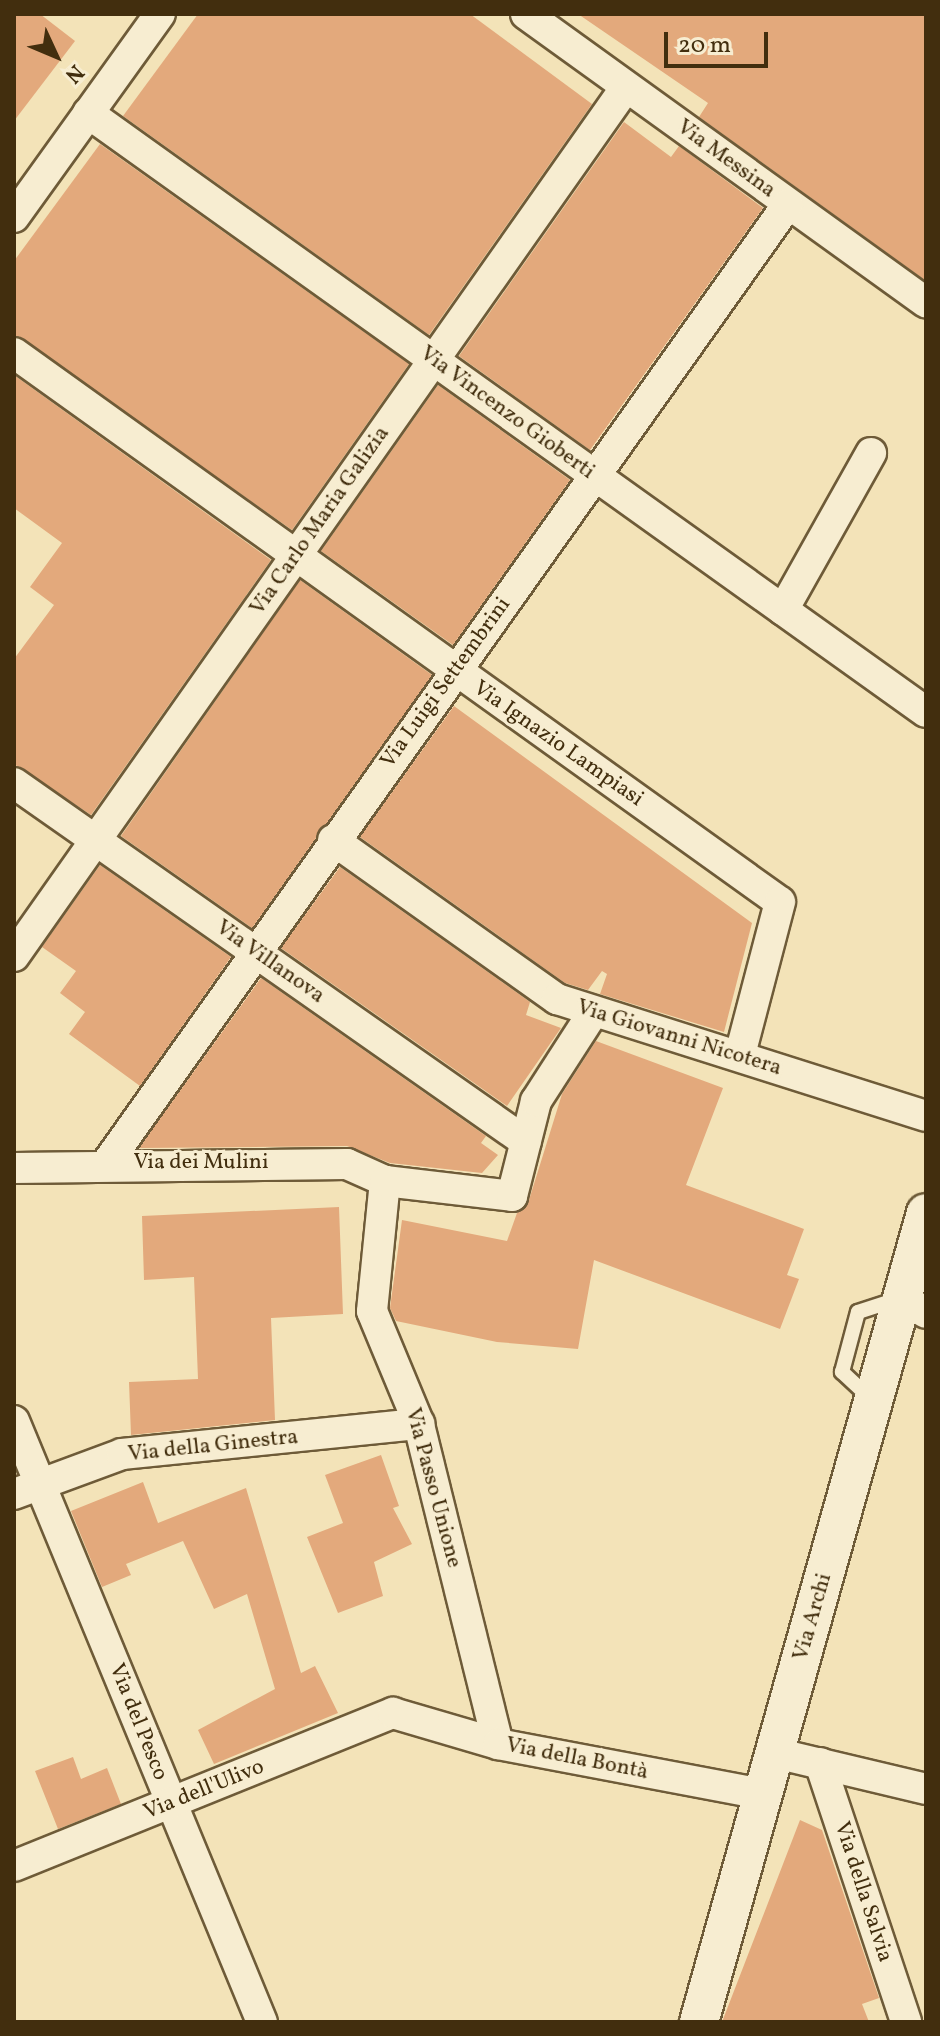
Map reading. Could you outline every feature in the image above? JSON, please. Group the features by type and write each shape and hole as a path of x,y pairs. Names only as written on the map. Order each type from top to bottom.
{"street":[{"path":"14,217 160,14"},
{"name":"Via Messina","path":"526,14 926,303"},
{"name":"Via Carlo Maria Galizia","path":"14,956 626,87"},
{"name":"Via Vincenzo Gioberti","path":"88,113 926,712"},
{"name":"Via Luigi Settembrini","path":"107,1163 254,951 788,204"},
{"name":"Via Ignazio Lampiasi","path":"14,353 780,902 740,1055"},
{"path":"783,610 871,453"},
{"name":"Via Villanova","path":"14,783 526,1142"},
{"name":"Via Giovanni Nicotera","path":"333,840 557,999 592,1014 740,1055 926,1116"},
{"path":"385,1181 512,1196 536,1101 592,1014"},
{"name":"Via dei Mulini","path":"14,1168 107,1163 347,1164 385,1181"},
{"name":"Via Passo Unione","path":"385,1181 372,1311 419,1424 498,1744"},
{"name":"Via Archi","path":"699,2022 873,1401 914,1305 926,1213"},
{"name":"Via del Pesco","path":"14,1421 27,1490 172,1803 262,2022"},
{"name":"Via della Ginestra","path":"27,1490 122,1454 419,1424"},
{"name":"Via della Bontà","path":"393,1713 498,1744 763,1794"},
{"name":"Via dell'Ulivo","path":"14,1866 393,1713"},
{"path":"775,1753 926,1789"},
{"name":"Via della Salvia","path":"820,1763 906,2022"}],"building":[{"path":"14,14 40,14 75,41 14,121"},
{"path":"198,14 470,14 592,104 429,335 123,116"},
{"path":"578,14 926,14 926,281 699,117 708,103"},
{"path":"624,122 671,157 679,146 763,208 590,450 459,356"},
{"path":"100,144 409,364 292,530 14,335 14,261"},
{"path":"14,375 271,560 91,815 14,764 14,659 54,605 30,587 62,543 14,508"},
{"path":"438,385 570,480 453,645 321,551"},
{"path":"300,580 432,675 252,928 121,836"},
{"path":"454,706 752,923 724,1032 600,994 607,974 602,971 588,990 565,983 360,837"},
{"path":"100,865 231,957 140,1086 69,1034 85,1012 60,993 76,971 42,947"},
{"path":"340,867 530,1002 526,1015 561,1028 507,1106 281,948"},
{"path":"261,978 486,1136 481,1143 498,1155 482,1173 390,1163 347,1146 139,1148"},
{"path":"596,1041 723,1088 686,1185 804,1229 787,1275 799,1279 780,1329 594,1260 578,1349 497,1342 396,1321 390,1308 402,1220 507,1241 517,1213 529,1200 562,1094"},
{"path":"339,1207 343,1314 271,1318 275,1420 131,1435 129,1382 198,1379 194,1277 144,1280 142,1216"},
{"path":"381,1455 399,1506 393,1508 412,1544 374,1562 383,1596 338,1613 307,1537 343,1523 325,1475"},
{"path":"143,1482 158,1523 246,1488 301,1673 315,1666 338,1713 214,1764 198,1730 275,1689 247,1594 214,1609 183,1541 126,1564 131,1575 102,1587 71,1511"},
{"path":"73,1757 81,1779 107,1768 121,1804 58,1829 35,1771"},
{"path":"800,1820 822,1830 879,1998 862,2004 869,2022 722,2022"}]}
